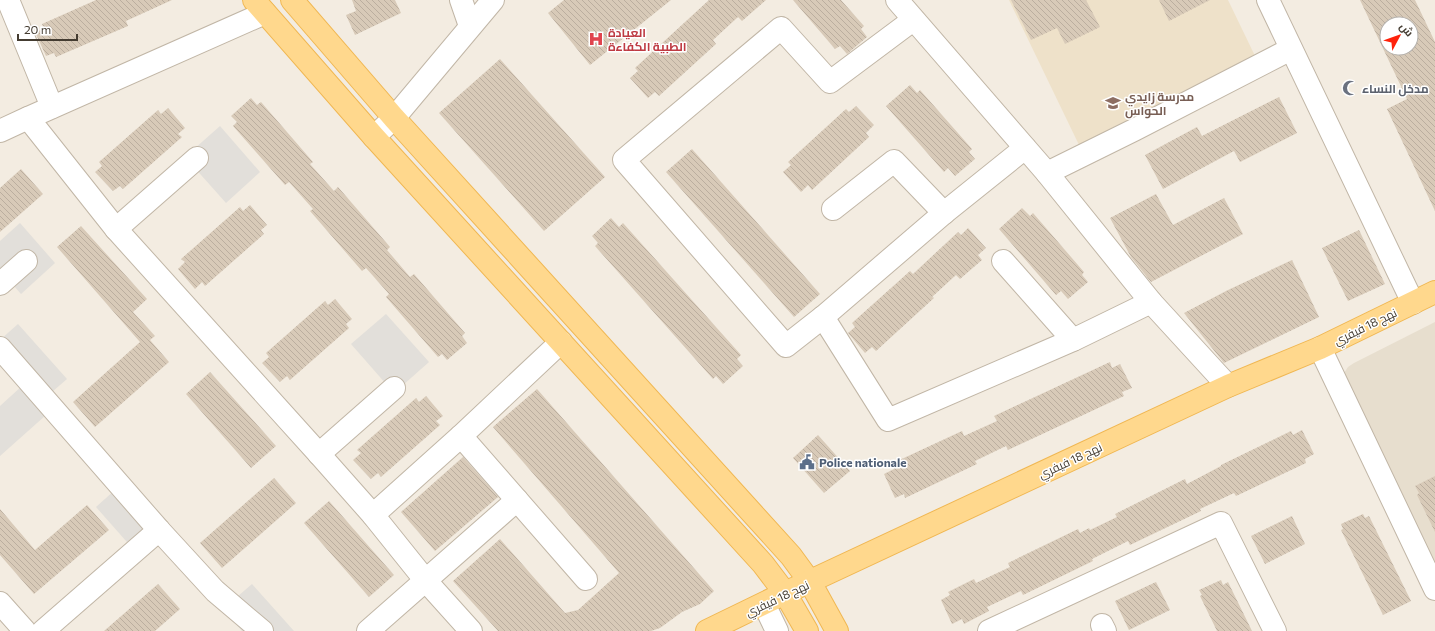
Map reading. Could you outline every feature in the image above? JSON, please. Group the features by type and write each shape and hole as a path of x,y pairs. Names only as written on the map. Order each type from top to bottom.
{"main road":[{"path":"292,0 394,118 774,537 810,582 836,631"},
{"path":"260,6 374,137 763,564 786,593 807,631"},
{"name":"نهج 18 فيفري","path":"707,631 1228,386 1320,348 1435,292"}],"street":[{"path":"8,0 52,107"},
{"path":"460,0 470,26"},
{"path":"374,137 394,118 493,0"},
{"path":"897,0 1025,148 1151,302 1228,386"},
{"path":"1268,0 1413,303"},
{"path":"0,131 260,6"},
{"path":"913,20 830,82 781,28 624,160 786,346 823,317 944,213 1025,148"},
{"path":"1046,174 1141,127 1291,49"},
{"path":"28,118 116,229 373,515 426,581 471,631"},
{"path":"116,229 197,158"},
{"path":"833,209 894,161 944,213"},
{"path":"0,284 26,261"},
{"path":"1003,261 1073,340"},
{"path":"823,317 888,420 1073,340 1151,302"},
{"path":"373,515 461,436 561,342"},
{"path":"0,348 159,530 215,591 262,631"},
{"path":"1320,348 1435,589"},
{"path":"319,454 394,388"},
{"path":"461,436 586,579"},
{"path":"368,631 517,500"},
{"path":"989,631 1221,523 1275,631"},
{"path":"43,631 159,530"},
{"path":"0,602 25,631"},
{"path":"764,604 777,631"}],"shaded area":[{"name":"مدرسة زايدي الحواس","path":"1009,0 1228,0 1256,58 1080,147"},
{"path":"220,126 260,172 226,203 185,157"},
{"path":"20,223 55,263 21,294 0,270 0,241"},
{"path":"386,314 429,362 394,393 351,344"},
{"path":"1435,322 1435,593 1344,380 1344,373 1348,367 1354,363"},
{"path":"18,324 67,379 38,404 46,415 0,456 0,406 22,386 0,340"},
{"path":"125,481 163,524 134,550 96,507"},
{"path":"252,584 294,631 242,631 223,609"}],"building":[{"path":"96,0 172,0 126,21 128,26 56,57 54,53 46,56 35,32 44,29 42,24"},
{"path":"352,0 395,0 401,13 355,35 346,15 356,11"},
{"name":"العيادة الطبية الكفاءة","path":"564,0 671,0 590,65 548,13"},
{"path":"709,0 766,0 742,21 738,17 713,40 716,44 659,96 655,92 648,98 630,78 638,71 635,68"},
{"path":"793,0 841,0 864,26 861,29 867,37 847,54 840,46 835,49"},
{"path":"1011,0 1086,0 1100,27 1065,44 1057,28 1031,40"},
{"path":"1159,0 1210,0 1169,21"},
{"path":"1360,0 1415,0 1435,42 1435,211 1387,109 1407,99 1387,56 1419,56 1419,16 1379,16 1379,40"},
{"path":"500,59 605,177 544,231 439,113"},
{"path":"910,85 917,93 920,90 972,149 969,152 975,159 955,176 948,168 944,172 886,106"},
{"path":"1279,97 1297,133 1240,162 1234,151 1163,189 1145,155 1197,127 1202,136"},
{"path":"251,98 257,105 261,102 313,162 310,164 334,191 338,187 390,247 387,250 410,277 414,274 465,333 462,336 467,343 447,360 442,354 438,357 386,297 389,294 366,268 362,271 310,211 313,209 289,182 285,185 233,126 237,122 231,116"},
{"path":"856,106 874,125 866,133 869,137 812,190 808,185 801,192 783,172 791,165 788,162 846,109 849,112"},
{"path":"168,108 185,128 178,134 182,137 123,189 120,186 113,191 95,172 102,166 99,162 158,110 161,114"},
{"path":"692,149 820,294 794,317 666,172"},
{"path":"21,169 43,194 0,232 0,188"},
{"path":"1156,194 1173,225 1224,198 1243,234 1151,282 1131,257 1110,218"},
{"path":"250,205 267,225 261,230 264,234 205,286 202,282 195,289 178,269 185,262 181,259 240,207 243,211"},
{"path":"1022,208 1030,216 1033,213 1084,272 1082,275 1088,282 1068,299 1061,291 1056,295 999,229"},
{"path":"611,218 619,227 623,223 741,355 737,359 743,366 723,384 716,376 713,379 595,246 598,243 592,236"},
{"path":"81,226 147,299 133,312 155,336 150,340 169,362 95,427 73,402 140,342 57,247"},
{"path":"968,228 986,248 978,255 982,260 960,279 956,275 932,297 934,298 876,351 872,347 865,353 848,333 855,327 852,323 910,271 913,274 958,232 961,235"},
{"path":"1359,230 1385,284 1348,301 1322,248"},
{"path":"1292,260 1319,317 1224,363 1184,313 1228,290"},
{"path":"335,299 352,319 346,324 349,328 290,380 287,376 280,382 262,363 269,357 266,353 325,301 328,305"},
{"path":"1110,362 1112,368 1120,364 1132,388 1122,392 1124,396 1008,450 1006,446 975,461 977,464 905,498 904,494 895,498 884,474 894,469 891,464 962,431 964,436 997,421 994,416"},
{"path":"210,372 276,446 251,468 186,394"},
{"path":"537,389 714,591 700,604 682,612 660,628 651,631 498,631 453,581 500,539 565,613 578,610 619,573 493,427"},
{"path":"426,396 443,416 436,421 440,425 381,477 378,473 371,479 353,460 361,453 357,450 416,398 419,402"},
{"path":"1302,430 1314,454 1305,459 1306,463 1236,496 1234,493 1200,509 1201,511 1130,545 1128,541 1092,559 1093,561 1023,595 1021,591 987,607 989,611 964,624 962,619 952,624 941,600 950,595 948,592 974,579 976,583 1010,567 1008,563 1078,529 1080,533 1089,528 1090,530 1117,517 1115,514 1185,479 1187,484 1221,465 1291,431 1293,435"},
{"path":"818,435 850,471 824,493 793,458"},
{"path":"463,457 498,497 435,551 401,512"},
{"path":"1435,476 1435,532 1417,495 1419,493 1415,486"},
{"path":"274,478 296,503 222,568 200,543"},
{"path":"329,501 394,575 369,597 304,523"},
{"path":"87,505 109,530 34,594 0,555 0,509 35,550"},
{"path":"1363,514 1365,518 1369,516 1411,601 1383,615 1341,530 1343,529 1341,524"},
{"path":"1292,516 1305,544 1265,564 1251,536"},
{"path":"1221,580 1223,585 1228,582 1252,631 1217,631 1200,596 1202,595 1199,590"},
{"path":"1156,582 1170,610 1129,630 1115,601"},
{"path":"158,584 180,609 155,631 104,631"}],"place":[{"name":"العيادة الطبية الكفاءة","path":"596,39"},
{"name":"مدخل النساء","path":"1350,88"},
{"name":"مدرسة زايدي الحواس","path":"1113,103"},
{"name":"Police nationale","path":"807,462"}]}
